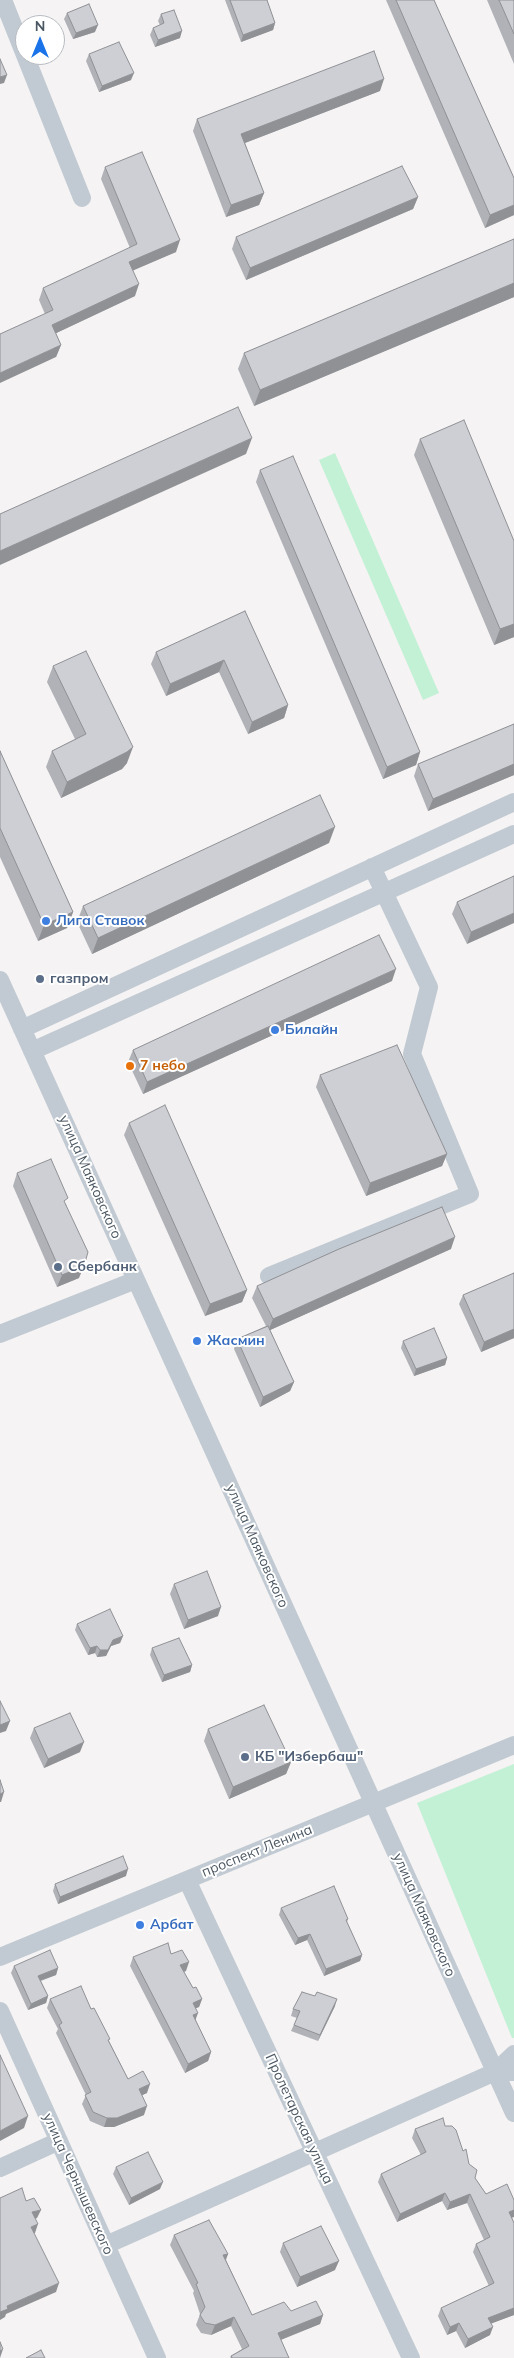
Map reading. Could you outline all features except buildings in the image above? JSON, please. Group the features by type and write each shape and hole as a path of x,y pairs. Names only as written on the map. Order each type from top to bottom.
{"street":[{"path":"3,0 82,198"},
{"path":"22,1029 514,802"},
{"path":"32,1051 514,834"},
{"path":"269,1276 470,1194 412,1054 429,987 372,867"},
{"name":"улица Маяковского","path":"0,980 514,2113"},
{"path":"0,1334 136,1280"},
{"name":"проспект Ленина","path":"0,1957 514,1745"},
{"name":"Пролетарская улица","path":"187,1880 411,2358"},
{"name":"улица Чернышевского","path":"0,2011 157,2358"},
{"path":"106,2245 495,2072 514,2054"},
{"path":"495,2072 514,2072"},
{"path":"0,2168 59,2141"}],"green space":[{"path":"335,453 439,693 423,700 319,460"},
{"path":"514,1764 514,2038 512,2038 417,1803"}],"place":[{"name":"Лига Ставок","path":"46,921"},
{"name":"газпром","path":"40,979"},
{"name":"Билайн","path":"275,1030"},
{"name":"7 небо","path":"130,1066"},
{"name":"Сбербанк","path":"58,1267"},
{"name":"Жасмин","path":"197,1341"},
{"name":"КБ \"Избербаш\"","path":"245,1757"},
{"name":"Арбат","path":"140,1925"}]}
